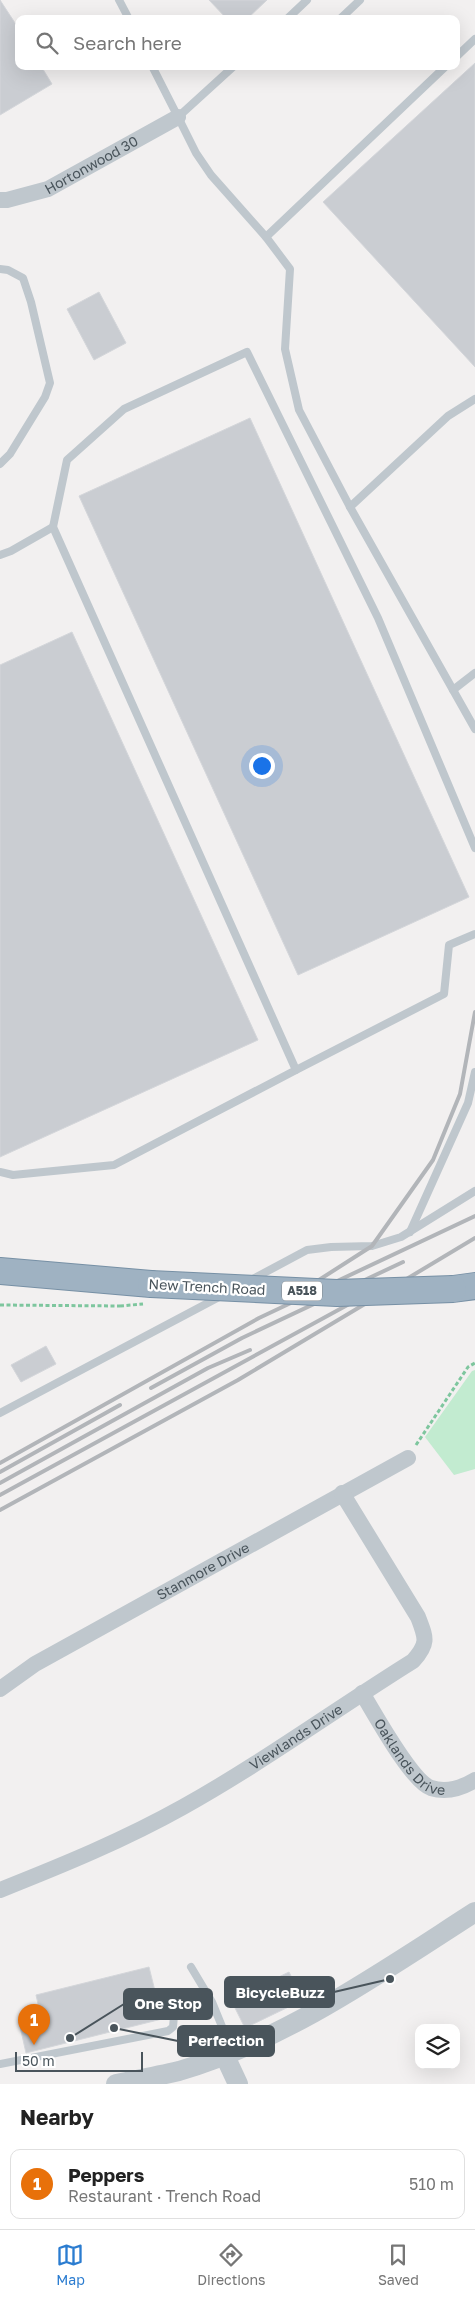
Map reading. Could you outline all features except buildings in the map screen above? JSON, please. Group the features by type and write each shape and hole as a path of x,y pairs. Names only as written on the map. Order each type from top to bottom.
{"highway":[{"name":"New Trench Road","path":"0,1270 151,1284 337,1293 464,1287"}],"street":[{"name":"Hortonwood 30","path":"0,200 7,200 48,189 178,117"},
{"name":"Stanmore Drive","path":"0,1689 35,1664 408,1458"},
{"name":"Viewlands Drive","path":"0,1890 96,1852 183,1807 292,1740 413,1661 424,1649 426,1636 418,1617 342,1493"},
{"name":"Oaklands Drive","path":"362,1693 414,1776 430,1788 446,1790 466,1786 475,1780"},
{"path":"116,2084 178,2071 228,2053 306,2017 475,1912"},
{"path":"228,2053 238,2084"}],"lane":[{"path":"119,0 126,15"},
{"path":"291,15 308,0"},
{"path":"344,15 360,0"},
{"path":"460,53 475,39"},
{"path":"154,70 196,154 210,175 266,237 290,269 285,349 299,410 350,507 475,729"},
{"path":"178,117 230,70"},
{"path":"266,237 442,70"},
{"path":"0,269 8,270 23,278 50,383 45,397 10,454 0,464"},
{"path":"296,1070 52,527 67,460 124,409 247,352 378,618 475,848"},
{"path":"350,507 448,416 475,399"},
{"path":"0,555 52,527"},
{"path":"453,690 475,674"},
{"path":"0,1172 13,1175 114,1165 444,994 449,945 475,934"},
{"path":"409,1232 468,1103 475,1072"},
{"path":"0,1403 3,1412 307,1250 331,1246 372,1246 401,1237 475,1191"},
{"path":"191,1967 212,2002 228,2053"},
{"path":"0,2064 168,2031 173,2027 174,2016 170,2010"}],"path":[{"path":"0,1305 120,1306"},
{"path":"408,1458 468,1367 475,1363"}],"green space":[{"path":"475,1370 475,1469 454,1475 425,1437 472,1371"}],"railway":[{"path":"297,1294 372,1246 433,1160 460,1094 475,1012"},
{"path":"0,1463 259,1318 475,1216"},
{"path":"0,1510 238,1380 475,1238"},
{"path":"151,1388 242,1338 403,1262"},
{"path":"0,1495 384,1285"},
{"path":"0,1483 208,1368 250,1350"},
{"path":"0,1472 120,1405"}],"place":[{"name":"BicycleBuzz","path":"390,1979"},
{"name":"Perfection","path":"114,2028"},
{"name":"One Stop","path":"70,2038"},
{"name":"Peppers","path":"34,2045"}]}
